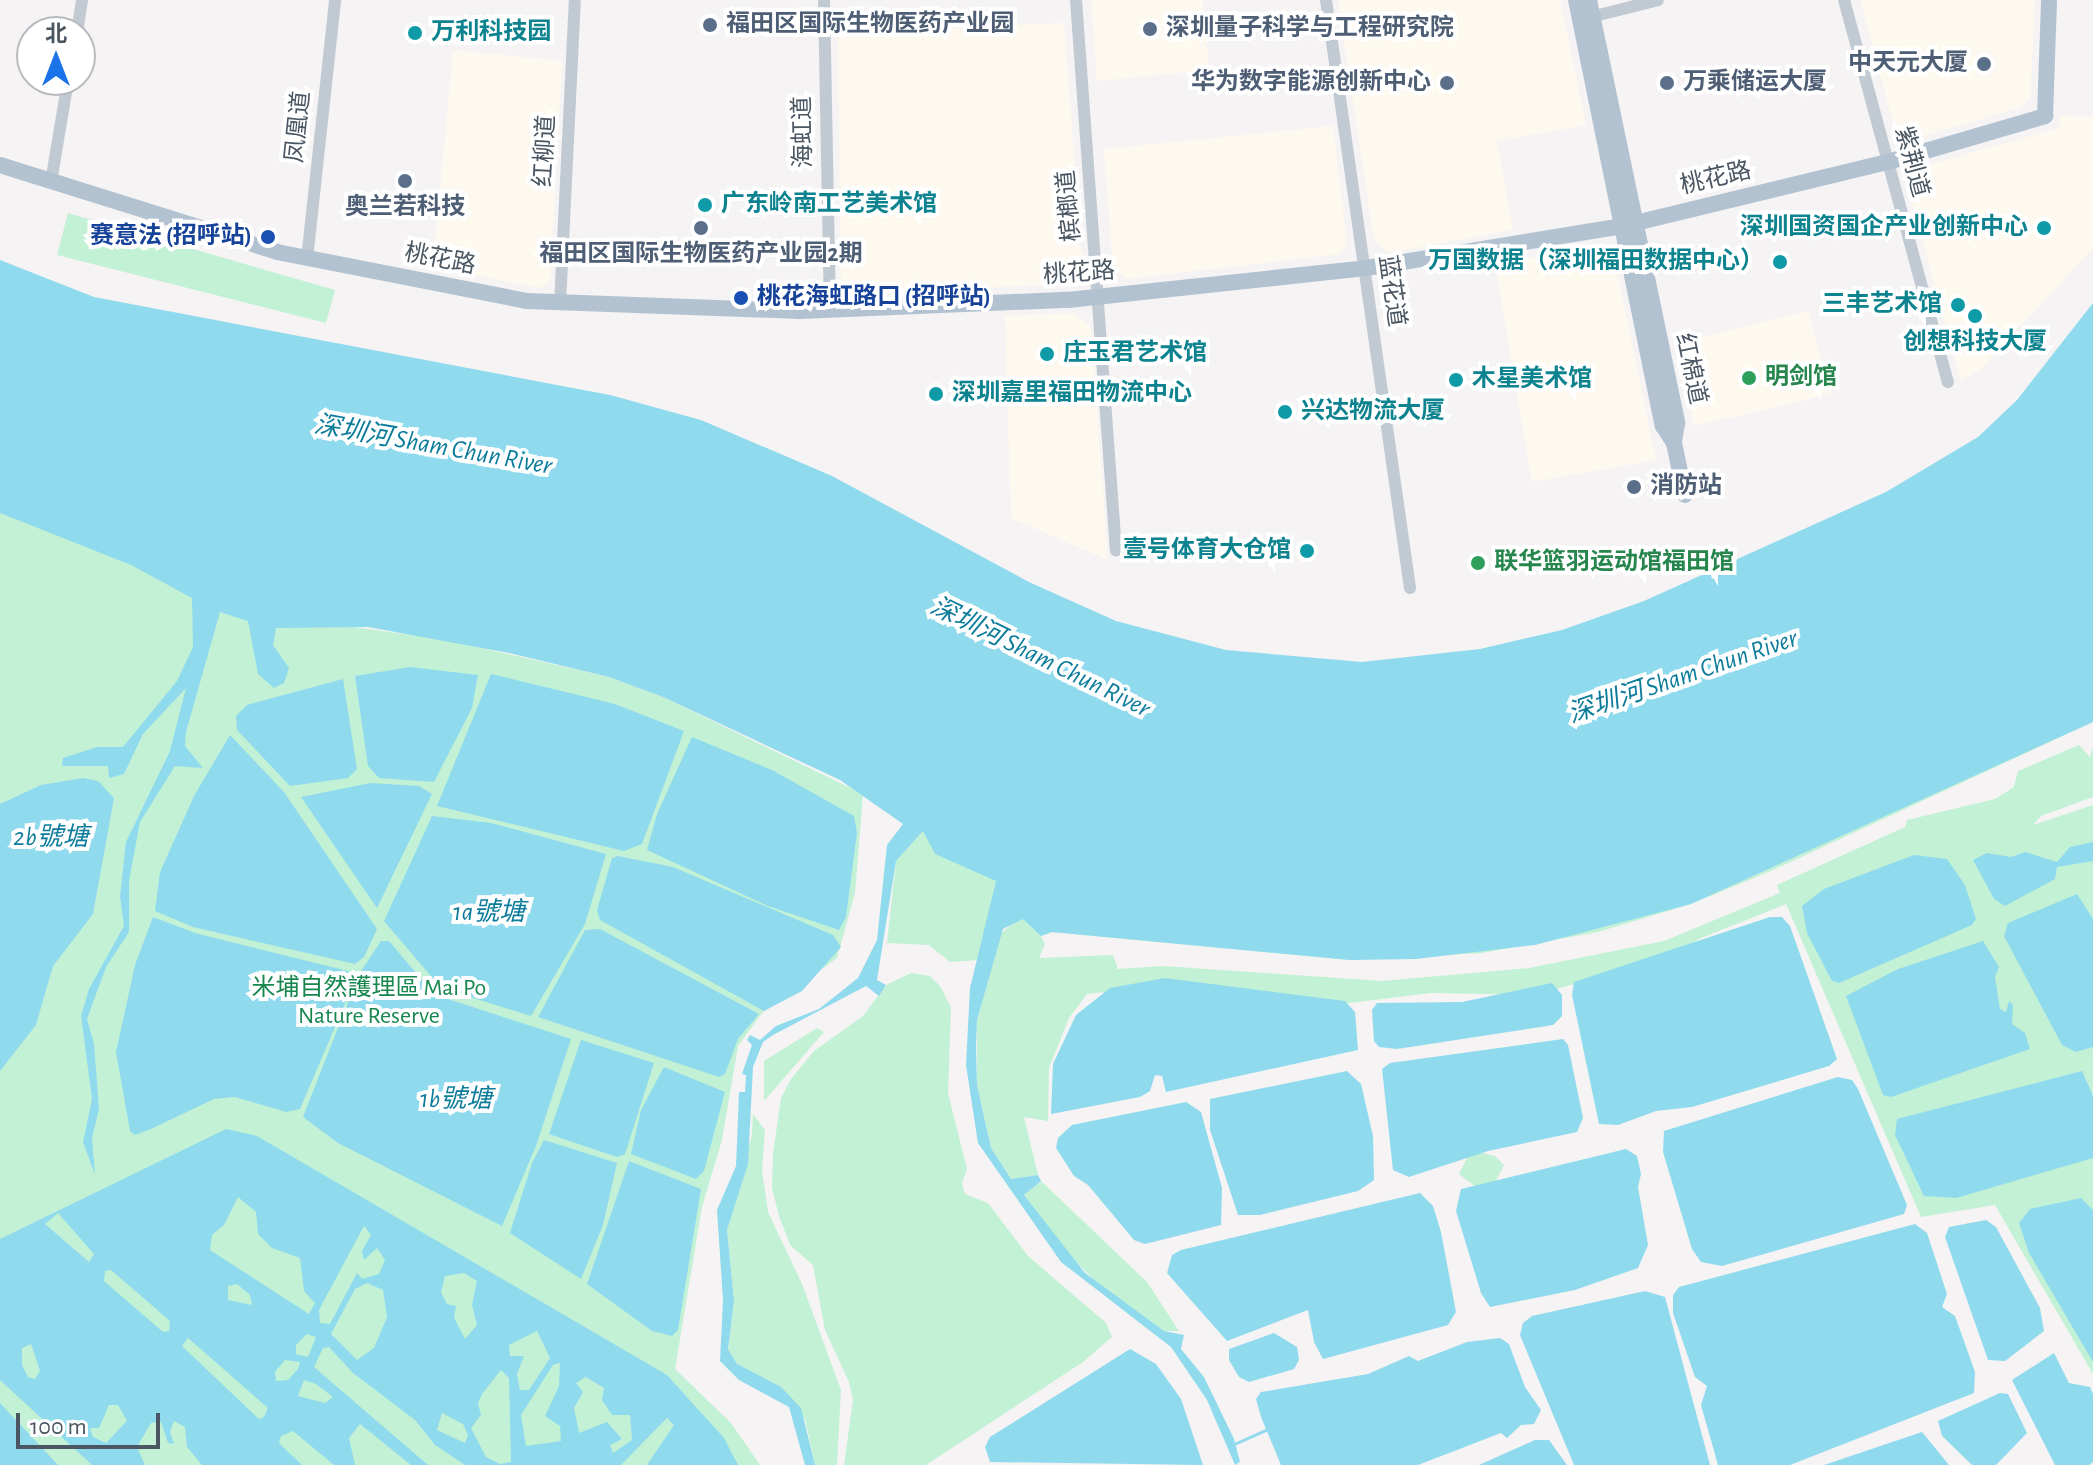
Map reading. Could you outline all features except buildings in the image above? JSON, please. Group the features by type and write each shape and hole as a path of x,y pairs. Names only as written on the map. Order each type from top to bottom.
{"main road":[{"name":"红棉道","path":"1576,0 1587,12 1629,224 1677,423 1674,443 1685,495"},
{"name":"桃花路","path":"0,165 307,259 560,304 830,310 1100,297 1366,268 1629,224 1888,162 2045,116 2049,0"}],"street":[{"name":"凤凰道","path":"307,259 335,0"},
{"name":"红柳道","path":"560,304 575,0"},
{"name":"海虹道","path":"824,0 830,310"},
{"name":"槟榔道","path":"1076,0 1100,297 1116,551"},
{"name":"蓝花道","path":"1326,0 1410,588"},
{"path":"1587,12 1658,0"},
{"name":"紫荆道","path":"1844,0 1948,382"},
{"path":"51,182 65,96"}],"shaded area":[{"path":"1091,0 1203,0 1209,70 1097,81"},
{"path":"1338,0 1560,0 1586,125 1497,141 1513,230 1388,253 1374,240"},
{"path":"1860,0 2035,0 2030,97 2022,107 1910,140 1896,134"},
{"path":"1064,23 1083,272 1070,284 856,293 841,279 838,33"},
{"path":"453,50 562,61 550,281 540,288 433,267"},
{"name":"深圳国资国企产业创新中心","path":"2060,116 2093,117 2093,248 1982,368 1961,381 1906,181 1914,169 2059,128"},
{"path":"1333,126 1347,243 1341,254 1126,279 1113,268 1104,149"},
{"path":"1603,245 1613,252 1656,460 1532,482 1495,264"},
{"path":"1808,311 1831,394 1694,426 1676,343"},
{"path":"1075,313 1091,327 1108,560 1011,518 1005,316"}],"green space":[{"path":"68,213 335,290 326,323 57,255"},
{"name":"米埔自然護理區 Mai Po Nature Reserve","path":"0,407 354,627 447,640 609,677 663,697 863,794 855,893 837,958 762,1013 738,1046 722,1140 702,1207 675,1369 731,1423 760,1465 0,1465"},
{"path":"2056,689 2093,722 1771,871 1691,904 1598,932 1482,953 1350,960 1052,932 1041,936 1045,944 1039,958 1113,955 1118,969 1163,966 1382,981 1529,968 1664,941 1780,893 1777,885 1905,827 1907,820 1995,799 2014,787 2018,771 2079,745 2090,757 2093,747 2093,797 2041,816 2033,825 2093,805 2093,1374 1995,1205 1921,1217 1786,904 1699,939 1667,960 1533,995 1431,993 1333,1005 1134,989 1087,994 1069,1018 1049,1068 1048,1121 1024,1117 1038,1175 1011,1179 991,1148 977,1085 977,1021 999,935 1018,919"},
{"path":"924,830 935,854 996,880 978,960 950,962 929,945 887,943 896,861"},
{"path":"911,973 930,976 940,986 951,1007 948,1093 967,1169 962,1183 965,1194 988,1203 1028,1256 1106,1323 1112,1337 1083,1362 926,1465 844,1465 853,1400 849,1382 825,1330 813,1265 790,1245 779,1216 772,1188 773,1154 781,1098 791,1079 814,1051 863,1016 886,985"},
{"path":"817,1028 824,1032 764,1101 764,1061"},
{"path":"753,1114 765,1130 762,1170 768,1212 802,1284 841,1390 837,1465 815,1465 805,1419 737,1364 728,1349 734,1301 727,1230 752,1135"},
{"path":"1471,1150 1495,1156 1504,1165 1495,1183 1480,1190 1459,1174"},
{"path":"1041,1181 1147,1282 1179,1331 1164,1331 1103,1289 1061,1247 1024,1195"}],"water":[{"name":"深圳河 Sham Chun River","path":"0,260 94,297 610,395 701,420 832,476 1029,582 1116,621 1226,650 1362,662 1480,649 1562,630 1644,601 1886,492 1978,437 2017,400 2093,303 2093,722 1691,904 1535,945 1416,959 1350,960 1052,932 1041,936 1023,919 1003,929 977,1020 977,1085 991,1148 1011,1179 1038,1175 1041,1181 1024,1195 1085,1273 1164,1331 1184,1335 1181,1349 1204,1377 1234,1439 1240,1462 1235,1465 1207,1400 1171,1347 1061,1262 978,1143 966,1065 970,988 996,881 935,854 923,831 896,861 877,980 886,985 879,996 866,986 773,1035 763,1042 753,1067 748,1164 727,1230 734,1301 728,1349 737,1364 781,1387 801,1408 815,1465 805,1465 789,1407 739,1380 720,1361 723,1300 717,1210 736,1166 739,1092 745,1092 746,1075 742,1074 752,1045 747,1040 750,1035 760,1040 776,1026 819,1009 858,978 877,940 887,845 903,824 840,780 663,697 609,677 509,653 368,627 276,628 273,645 289,668 284,683 274,688 258,674 248,621 220,612 186,732 185,746 203,768 175,766 140,822 129,881 129,932 106,967 87,1019 94,1044 99,1109 92,1138 95,1175 83,1142 92,1099 81,1016 89,989 124,926 120,896 126,842 170,751 186,688 143,734 124,774 109,778 108,766 62,766 63,758 97,747 123,747 177,681 193,647 192,598 131,565 0,513"},
{"path":"410,667 478,675 472,708 434,782 379,778 368,766 355,676"},
{"name":"1a號塘","path":"491,674 615,704 684,731 642,844 624,851 437,806"},
{"path":"343,679 357,769 348,778 290,786 237,730 236,716 247,705"},
{"path":"230,735 284,792 377,929 364,957 355,964 193,927 155,911 160,872 194,796"},
{"path":"692,737 772,770 854,816 857,833 846,917 839,930 768,906 647,850 657,814"},
{"name":"2b號塘","path":"83,778 98,781 114,798 93,914 53,966 36,1025 0,1071 0,804 41,785"},
{"name":"1a號塘","path":"370,783 419,786 432,794 377,908 301,797"},
{"name":"1a號塘","path":"432,816 491,823 606,854 585,924 531,1016 441,988 384,921"},
{"path":"2093,842 2093,861 2057,867 2055,879 2005,906 1994,899 1973,860 1987,853 2011,857 2025,852 2057,862 2070,847"},
{"path":"1914,855 1947,859 1965,885 1976,919 1972,925 1839,983 1832,981 1807,933 1802,906 1824,889"},
{"path":"618,856 673,867 833,935 841,947 802,991 764,1011 600,920 597,910 612,858"},
{"path":"2077,894 2093,919 2093,1047 2076,1052 2062,1045 2004,936 2008,923"},
{"path":"153,917 195,933 352,972 347,999 300,1109 286,1112 235,1097 214,1099 151,1129 135,1135 130,1131 116,1052 135,965"},
{"path":"1770,917 1782,917 1790,926 1837,1059 1829,1066 1692,1107 1656,1111 1618,1125 1599,1124 1572,995 1574,982"},
{"name":"1a號塘","path":"600,929 759,1014 738,1039 725,1074 719,1077 538,1017 585,930"},
{"name":"1b號塘","path":"381,941 389,941 427,986 445,998 571,1039 536,1146 502,1226 338,1143 303,1117 359,974"},
{"path":"1983,941 1999,967 1995,977 2000,1009 2006,1012 2009,1001 2013,1005 2012,1024 2025,1033 2030,1049 1891,1097 1883,1095 1846,996 1898,969"},
{"path":"1165,978 1345,1001 1355,1012 1358,1050 1166,1092 1162,1076 1155,1075 1150,1091 1140,1097 1051,1114 1053,1064 1076,1015 1110,988"},
{"path":"1552,983 1562,995 1562,1016 1553,1025 1397,1049 1379,1047 1374,1041 1372,1010 1377,1003 1462,1002"},
{"path":"1563,1039 1568,1045 1583,1118 1577,1132 1488,1151 1409,1177 1393,1170 1382,1069 1390,1063"},
{"name":"1b號塘","path":"581,1040 654,1063 625,1154 617,1157 549,1134"},
{"path":"664,1067 725,1092 704,1171 696,1179 631,1154 641,1110"},
{"path":"1347,1071 1361,1084 1373,1136 1374,1180 1358,1191 1260,1215 1238,1215 1210,1130 1210,1099"},
{"path":"2082,1071 2093,1096 2093,1158 1956,1198 1924,1196 1895,1135 1897,1119"},
{"path":"1838,1077 1852,1080 1858,1089 1907,1205 1904,1214 1722,1266 1701,1262 1692,1249 1663,1152 1664,1131"},
{"path":"1186,1102 1201,1112 1222,1188 1221,1225 1145,1244 1134,1240 1088,1185 1074,1176 1056,1148 1058,1138 1072,1125"},
{"path":"226,1129 257,1136 667,1375 724,1438 738,1465 647,1465 674,1425 667,1418 621,1465 465,1465 435,1445 415,1420 353,1373 329,1347 323,1348 314,1367 428,1465 411,1465 360,1424 349,1438 355,1465 334,1465 293,1431 281,1436 279,1443 302,1465 202,1465 187,1447 185,1427 174,1421 170,1432 174,1444 168,1443 161,1422 151,1423 137,1447 145,1465 92,1465 0,1380 0,1239","holes":["238,1197 256,1212 258,1234 272,1248 300,1258 304,1291 315,1303 309,1314 210,1250 212,1235 224,1225","58,1213 94,1254 89,1262 45,1224","364,1226 371,1235 362,1251 364,1260 377,1248 385,1260 379,1274 362,1279 357,1273 330,1324 320,1323 319,1310","111,1270 170,1321 169,1331 163,1332 104,1281 105,1271","464,1273 477,1281 472,1305 477,1325 465,1339 454,1318 456,1306 447,1304 441,1292 445,1276","367,1283 383,1290 387,1317 374,1348 357,1360 331,1334 355,1289","237,1284 250,1295 252,1305 228,1300 228,1286","537,1331 550,1358 529,1390 520,1390 517,1374 524,1356 510,1356 509,1345","307,1334 316,1337 308,1357 296,1354 296,1345","188,1338 268,1408 264,1417 259,1419 182,1346","31,1344 40,1371 35,1379 28,1377 22,1365 22,1348","285,1360 300,1362 288,1380 276,1381 275,1372","560,1363 559,1386 545,1416 560,1426 561,1441 526,1446 521,1415 553,1365","501,1370 509,1378 511,1462 500,1464 486,1457 471,1428 481,1415 478,1403 482,1394","586,1377 604,1388 602,1400 612,1415 630,1415 632,1440 613,1453 610,1445 622,1439 607,1422 579,1433 574,1408 583,1392 576,1383","304,1380 316,1384 333,1397 325,1403 298,1396","109,1405 118,1405 127,1421 106,1443 93,1437 90,1428 99,1428","442,1413 463,1424 468,1435 465,1443 437,1430"]},
{"name":"1b號塘","path":"544,1140 617,1163 603,1225 581,1279 510,1233 532,1163"},
{"path":"1626,1149 1637,1156 1641,1174 1638,1187 1648,1245 1638,1268 1575,1290 1490,1307 1481,1293 1456,1211 1461,1189"},
{"path":"629,1161 701,1189 678,1330 672,1336 652,1331 587,1284"},
{"path":"1420,1193 1433,1206 1441,1232 1456,1312 1448,1325 1323,1359 1314,1342 1308,1310 1227,1341 1167,1273 1172,1255 1181,1250"},
{"path":"2081,1198 2093,1210 2093,1362 2029,1253 2019,1223 2030,1209"},
{"path":"1986,1220 1996,1227 2040,1308 2044,1331 2005,1361 1988,1360 1945,1237 1949,1227"},
{"path":"1915,1224 1927,1233 1947,1294 1942,1307 1955,1316 1975,1372 1974,1393 1790,1465 1718,1465 1701,1405 1707,1386 1695,1377 1673,1313 1673,1295 1679,1287"},
{"path":"1645,1291 1665,1297 1710,1465 1574,1465 1520,1335 1523,1323 1532,1316"},
{"path":"1274,1333 1297,1347 1299,1360 1294,1369 1249,1382 1239,1377 1229,1360 1229,1349"},
{"path":"1500,1338 1509,1344 1525,1387 1541,1410 1534,1424 1521,1425 1507,1438 1501,1433 1418,1465 1281,1465 1256,1399 1261,1392 1368,1374 1409,1356 1418,1361 1467,1342"},
{"path":"1130,1349 1156,1364 1181,1399 1203,1465 990,1462 985,1447 990,1437"},
{"path":"2054,1353 2069,1383 2090,1387 2093,1394 2093,1462 2089,1465 2055,1465 2012,1380"},
{"path":"2000,1393 2008,1394 2027,1433 1996,1465 1972,1465 1942,1436 1938,1421"},
{"path":"0,1403 58,1465 0,1465"},
{"path":"1922,1432 1949,1465 1824,1465"},
{"path":"1535,1440 1549,1440 1567,1465 1479,1465"}],"waterway":[{"path":"1234,1444 1267,1429"}],"place":[{"name":"福田区国际生物医药产业园","path":"710,25"},
{"name":"深圳量子科学与工程研究院","path":"1150,29"},
{"name":"万利科技园","path":"415,33"},
{"name":"中天元大厦","path":"1984,64"},
{"name":"华为数字能源创新中心","path":"1447,83"},
{"name":"万乘储运大厦","path":"1667,83"},
{"name":"奥兰若科技","path":"405,181"},
{"name":"广东岭南工艺美术馆","path":"705,205"},
{"name":"福田区国际生物医药产业园2期","path":"701,228"},
{"name":"深圳国资国企产业创新中心","path":"2044,228"},
{"name":"赛意法 (招呼站)","path":"268,237"},
{"name":"万国数据（深圳福田数据中心）","path":"1780,262"},
{"name":"桃花海虹路口 (招呼站)","path":"741,298"},
{"name":"三丰艺术馆","path":"1958,305"},
{"name":"创想科技大厦","path":"1975,316"},
{"name":"庄玉君艺术馆","path":"1047,354"},
{"name":"明剑馆","path":"1749,378"},
{"name":"木星美术馆","path":"1456,380"},
{"name":"深圳嘉里福田物流中心","path":"936,394"},
{"name":"兴达物流大厦","path":"1285,412"},
{"name":"消防站","path":"1634,487"},
{"name":"壹号体育大仓馆","path":"1307,551"},
{"name":"联华篮羽运动馆福田馆","path":"1478,563"}]}
